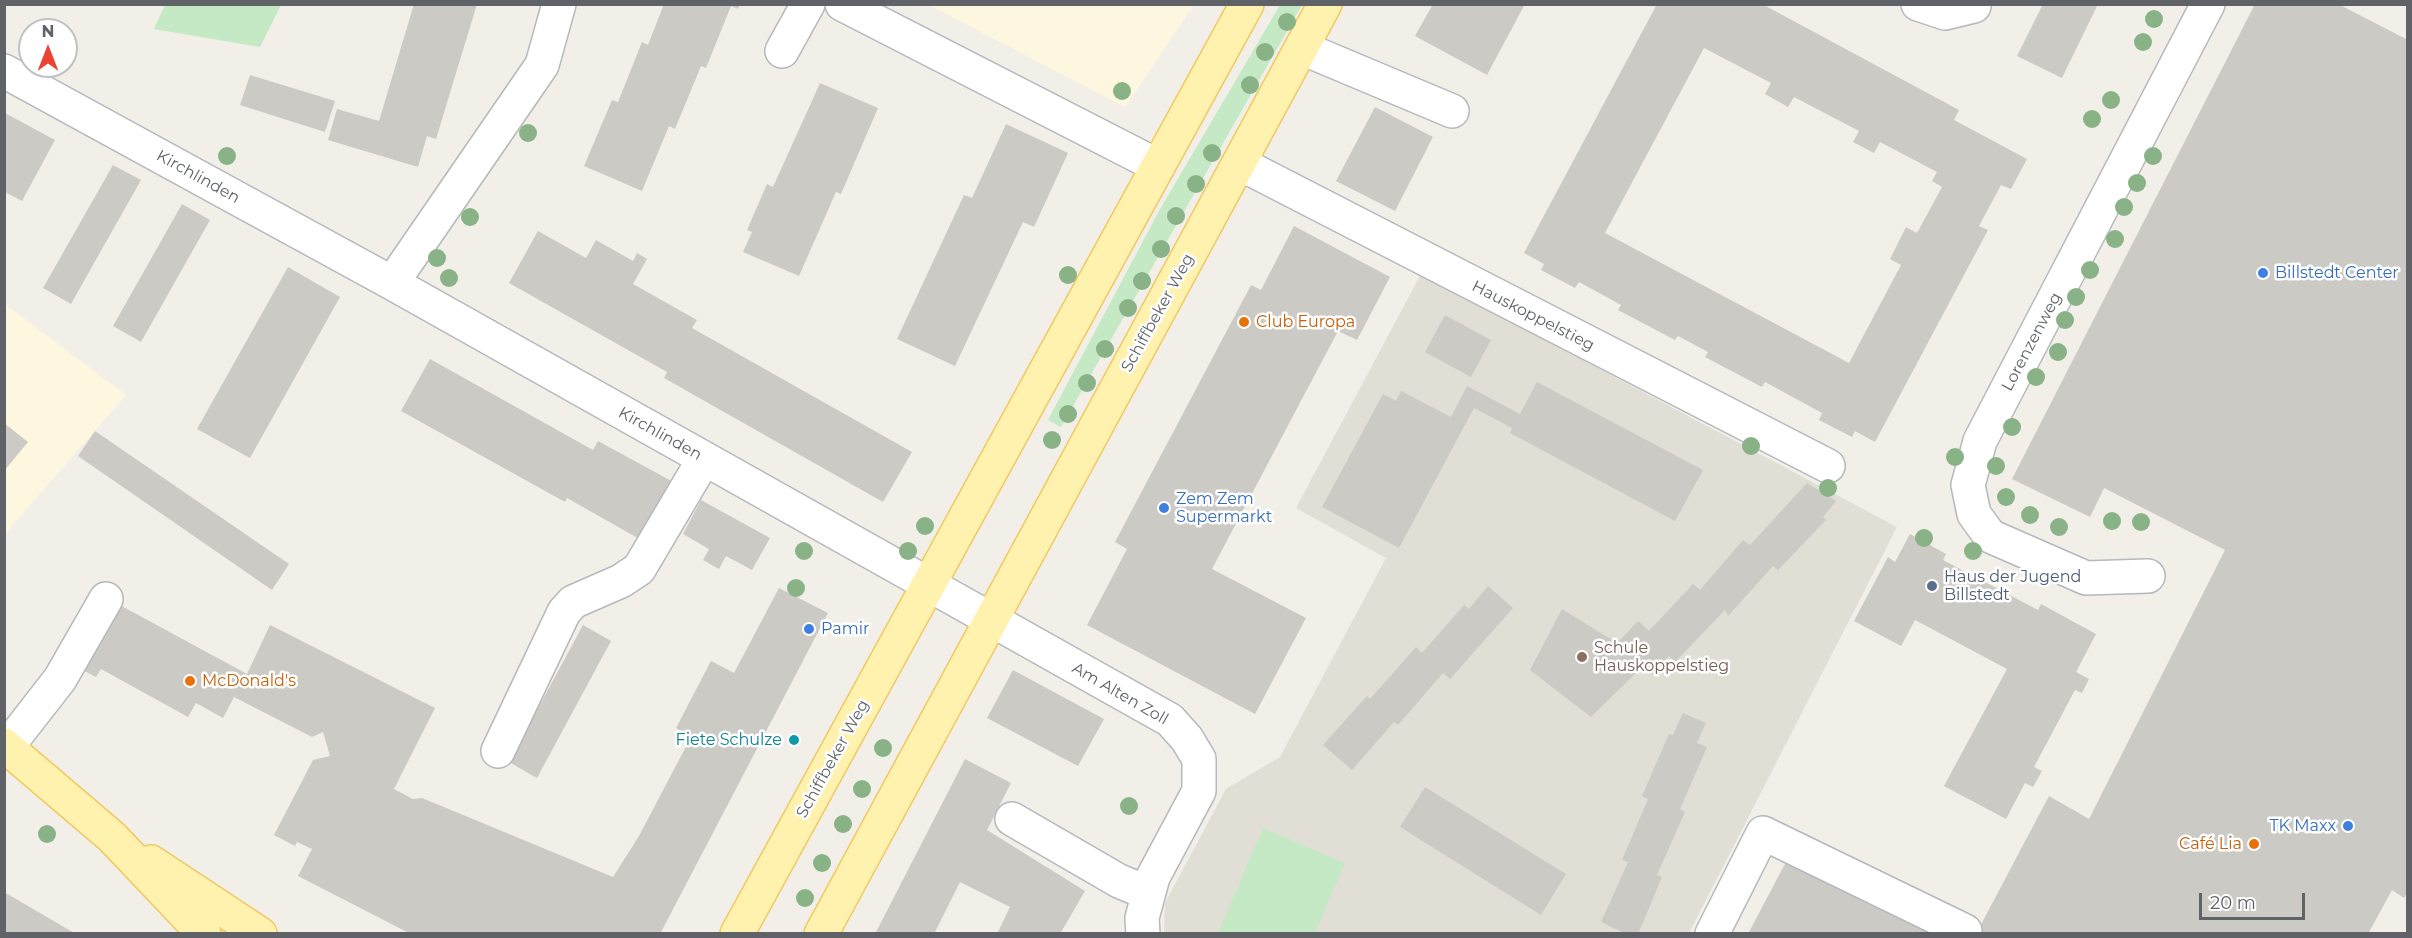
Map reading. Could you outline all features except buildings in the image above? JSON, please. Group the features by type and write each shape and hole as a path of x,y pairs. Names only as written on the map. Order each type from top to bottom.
{"main road":[{"name":"Schiffbeker Weg","path":"737,933 1247,4"},
{"name":"Schiffbeker Weg","path":"821,933 1325,4"},
{"path":"6,746 112,837 204,933"},
{"path":"112,837 260,933"}],"street":[{"path":"392,283 542,65 559,4"},
{"path":"782,51 808,4"},
{"path":"842,4 1158,166"},
{"path":"1918,4 1945,13 1974,6"},
{"name":"Lorenzenweg","path":"2148,576 2086,578 1990,536 1974,514 1968,485 1980,441 2208,4"},
{"path":"1302,48 1452,111"},
{"name":"Kirchlinden","path":"4,71 392,283 928,585"},
{"name":"Hauskoppelstieg","path":"1239,164 1828,466"},
{"path":"498,751 564,612 573,602 621,581 639,569 704,459"},
{"path":"928,585 991,621"},
{"path":"6,746 60,679 106,599"},
{"name":"Am Alten Zoll","path":"991,621 1170,720 1188,739 1199,759 1199,791 1153,877 1142,918 1143,933"},
{"path":"1012,819 1119,881 1148,893"},
{"path":"1712,933 1763,833 1965,931"}],"shaded area":[{"path":"929,5 1194,5 1125,107"},
{"name":"Schule Hauskoppelstieg","path":"1421,274 1897,527 1689,933 1164,934 1165,903 1226,789 1280,757 1386,558 1296,508"},
{"path":"5,304 126,395 5,534"}],"green space":[{"path":"165,4 281,5 260,47 154,29"},
{"path":"1280,5 1302,5 1061,427 1048,420 1159,211"},
{"path":"1263,828 1345,863 1315,933 1218,933"}],"place":[{"name":"Billstedt Center","path":"2263,273"},
{"name":"Club Europa","path":"1244,322"},
{"name":"Zem Zem Supermarkt","path":"1164,508"},
{"name":"Haus der Jugend Billstedt","path":"1932,586"},
{"name":"Pamir","path":"809,629"},
{"name":"Schule Hauskoppelstieg","path":"1582,657"},
{"name":"McDonald's","path":"190,681"},
{"name":"Fiete Schulze","path":"794,740"},
{"name":"TK Maxx","path":"2348,826"},
{"name":"Café Lia","path":"2254,844"}]}
